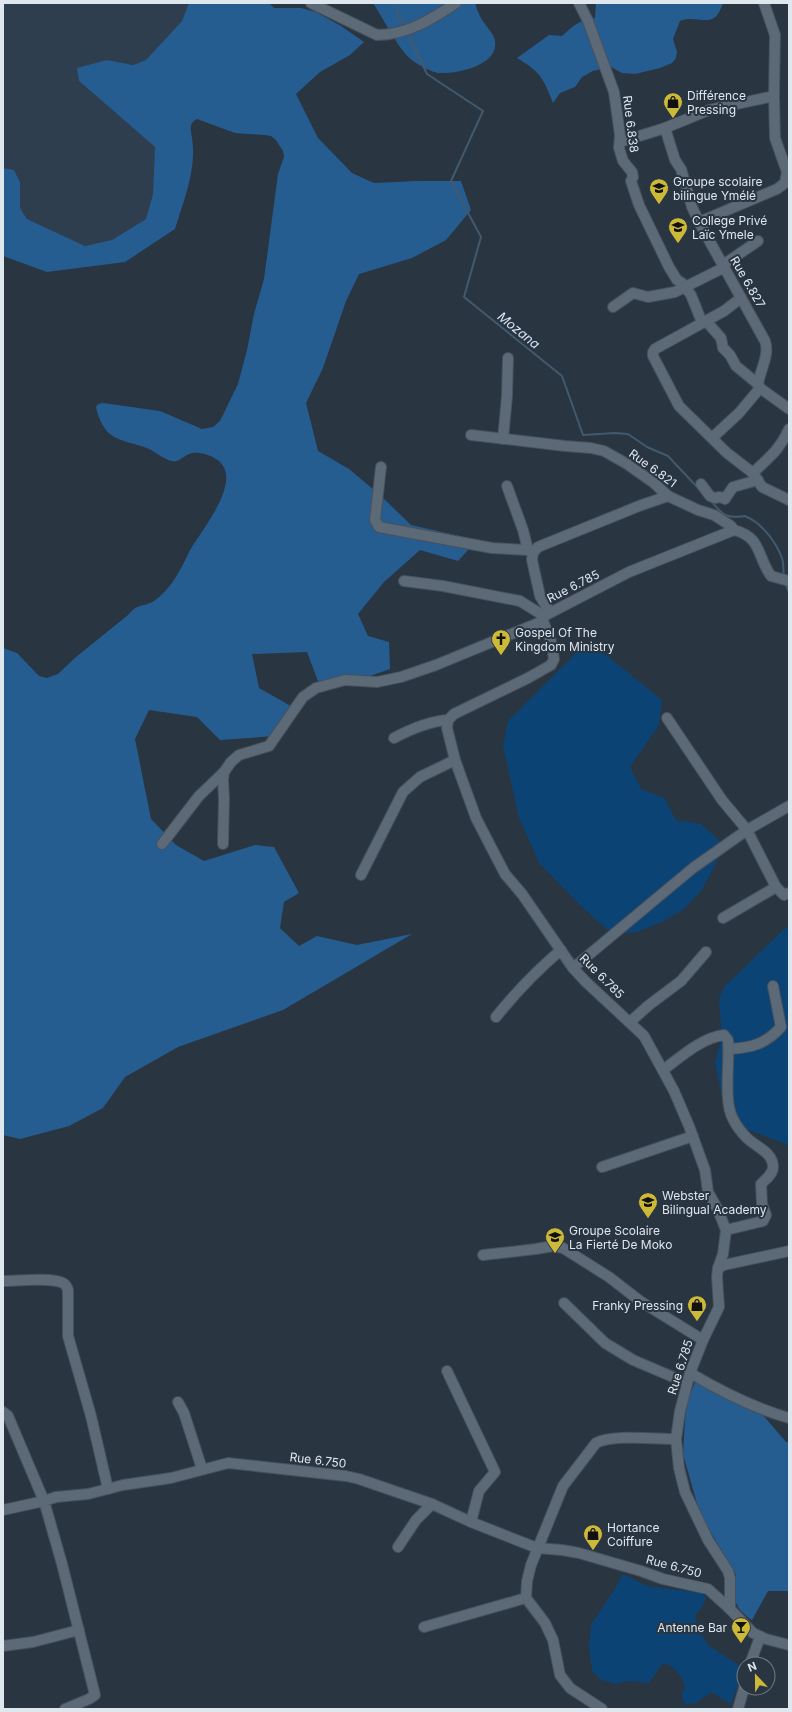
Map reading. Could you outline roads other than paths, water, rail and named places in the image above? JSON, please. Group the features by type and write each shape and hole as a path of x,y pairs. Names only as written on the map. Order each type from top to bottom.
{"street":[{"path":"311,3 377,35 388,35 404,31 430,20 456,3"},
{"name":"Rue 6.838","path":"579,3 588,21 614,92 620,142 619,148 623,161 632,172 631,181 639,205 668,267 677,280 686,287 701,320 706,321 721,338 724,348 736,366 787,407"},
{"path":"699,222 777,190 785,183 787,172 775,138 775,35 764,3"},
{"path":"620,142 664,128 709,110 774,96"},
{"name":"Rue 6.827","path":"664,128 675,160 681,169 692,207 699,222 741,298 755,320 767,346 766,358 759,386"},
{"path":"613,307 633,292 648,297 674,292 686,287 724,266 758,241"},
{"path":"741,298 724,311 653,352 663,376 679,406 767,490 789,500"},
{"path":"503,439 507,396 508,358"},
{"path":"712,438 740,413 759,386"},
{"path":"787,407 789,418"},
{"path":"701,484 710,496 725,499 731,488 755,477 783,443 789,429"},
{"name":"Rue 6.821","path":"471,435 591,448 604,451 654,483 668,496 698,510 714,515 731,526 734,530 744,533 754,540 771,576 789,581"},
{"path":"381,467 375,520 379,527 492,548 531,552 639,506 668,496"},
{"path":"507,486 531,552 540,596 546,616"},
{"name":"Rue 6.785","path":"730,1609 730,1578 728,1571 708,1540 685,1492 679,1468 676,1439 680,1411 689,1378 702,1340 719,1307 717,1277 718,1268 723,1254 726,1230 718,1210 708,1192 705,1170 693,1136 663,1070 644,1036 573,968 522,894 506,874 476,818 455,760 448,728 448,720 454,714 528,678 551,665 554,659 546,616 629,572 734,530"},
{"path":"404,581 443,586 520,601 546,616"},
{"path":"162,844 199,796 224,772 231,762 239,755 269,746 303,698 316,688 345,680 377,682 401,677 436,665 546,616"},
{"path":"667,718 722,800 747,830 776,887 784,895 789,893"},
{"path":"394,738 410,730 438,720 448,720"},
{"path":"361,875 403,792 420,778 455,760"},
{"path":"223,844 224,772"},
{"path":"573,968 693,868 747,830 789,806"},
{"path":"723,918 776,887"},
{"path":"496,1017 522,985 539,968 561,950"},
{"path":"630,1022 649,1004 681,981 706,952"},
{"path":"729,1049 743,1048 762,1042 772,1036 781,1027 773,986"},
{"path":"663,1070 703,1042 716,1036 724,1035 728,1040 727,1100 732,1118 748,1139 770,1157 773,1167 772,1174 761,1184 762,1204 766,1215 763,1221 726,1230"},
{"path":"602,1167 693,1136"},
{"path":"483,1255 553,1246 563,1248 609,1277 640,1301 702,1340"},
{"path":"718,1268 724,1265 789,1251"},
{"path":"3,1281 51,1280 63,1283 66,1286 68,1290 68,1336 91,1416 108,1489"},
{"path":"564,1303 605,1343 633,1360 689,1378 765,1411 788,1416"},
{"path":"447,1371 484,1453 492,1464 495,1472 479,1491 471,1522"},
{"path":"178,1402 184,1413 202,1470"},
{"path":"3,1412 8,1416 44,1501 62,1564 95,1695 83,1702 65,1709"},
{"path":"602,1709 570,1688 560,1675 553,1640 546,1623 526,1598 527,1581 537,1548 563,1486 596,1443 602,1440 615,1438 676,1439"},
{"name":"Rue 6.750","path":"3,1510 56,1497 88,1494 171,1478 228,1463 346,1476 432,1504 471,1522 537,1548 579,1553 663,1579 708,1589 730,1609 747,1628 760,1637 789,1645"},
{"path":"398,1547 416,1520 432,1504"},
{"path":"424,1628 526,1598"},
{"path":"3,1646 33,1642 79,1630"},
{"path":"753,1656 760,1637"},
{"path":"738,1709 742,1696"}],"waterway":[{"name":"Mozana","path":"397,3 398,14 404,26"},
{"name":"Mozana","path":"407,32 427,74 483,111 451,181 481,237 464,297 562,376 583,435 615,433 628,434 647,447 668,456 698,488"},
{"name":"Mozana","path":"711,501 725,515 733,517 745,516 763,528 772,540 783,560 784,577"},
{"name":"Mozana","path":"785,583 789,592"}],"place":[{"name":"Différence Pressing","path":"673,119"},
{"name":"Groupe scolaire bilingue Ymélé","path":"659,205"},
{"name":"College Privé Laïc Ymele","path":"678,244"},
{"name":"Gospel Of The Kingdom Ministry","path":"501,656"},
{"name":"Webster Bilingual Academy","path":"648,1219"},
{"name":"Groupe Scolaire La Fierté De Moko","path":"555,1254"},
{"name":"Franky Pressing","path":"697,1322"},
{"name":"Hortance Coiffure","path":"593,1551"},
{"name":"Antenne Bar","path":"741,1644"}]}
